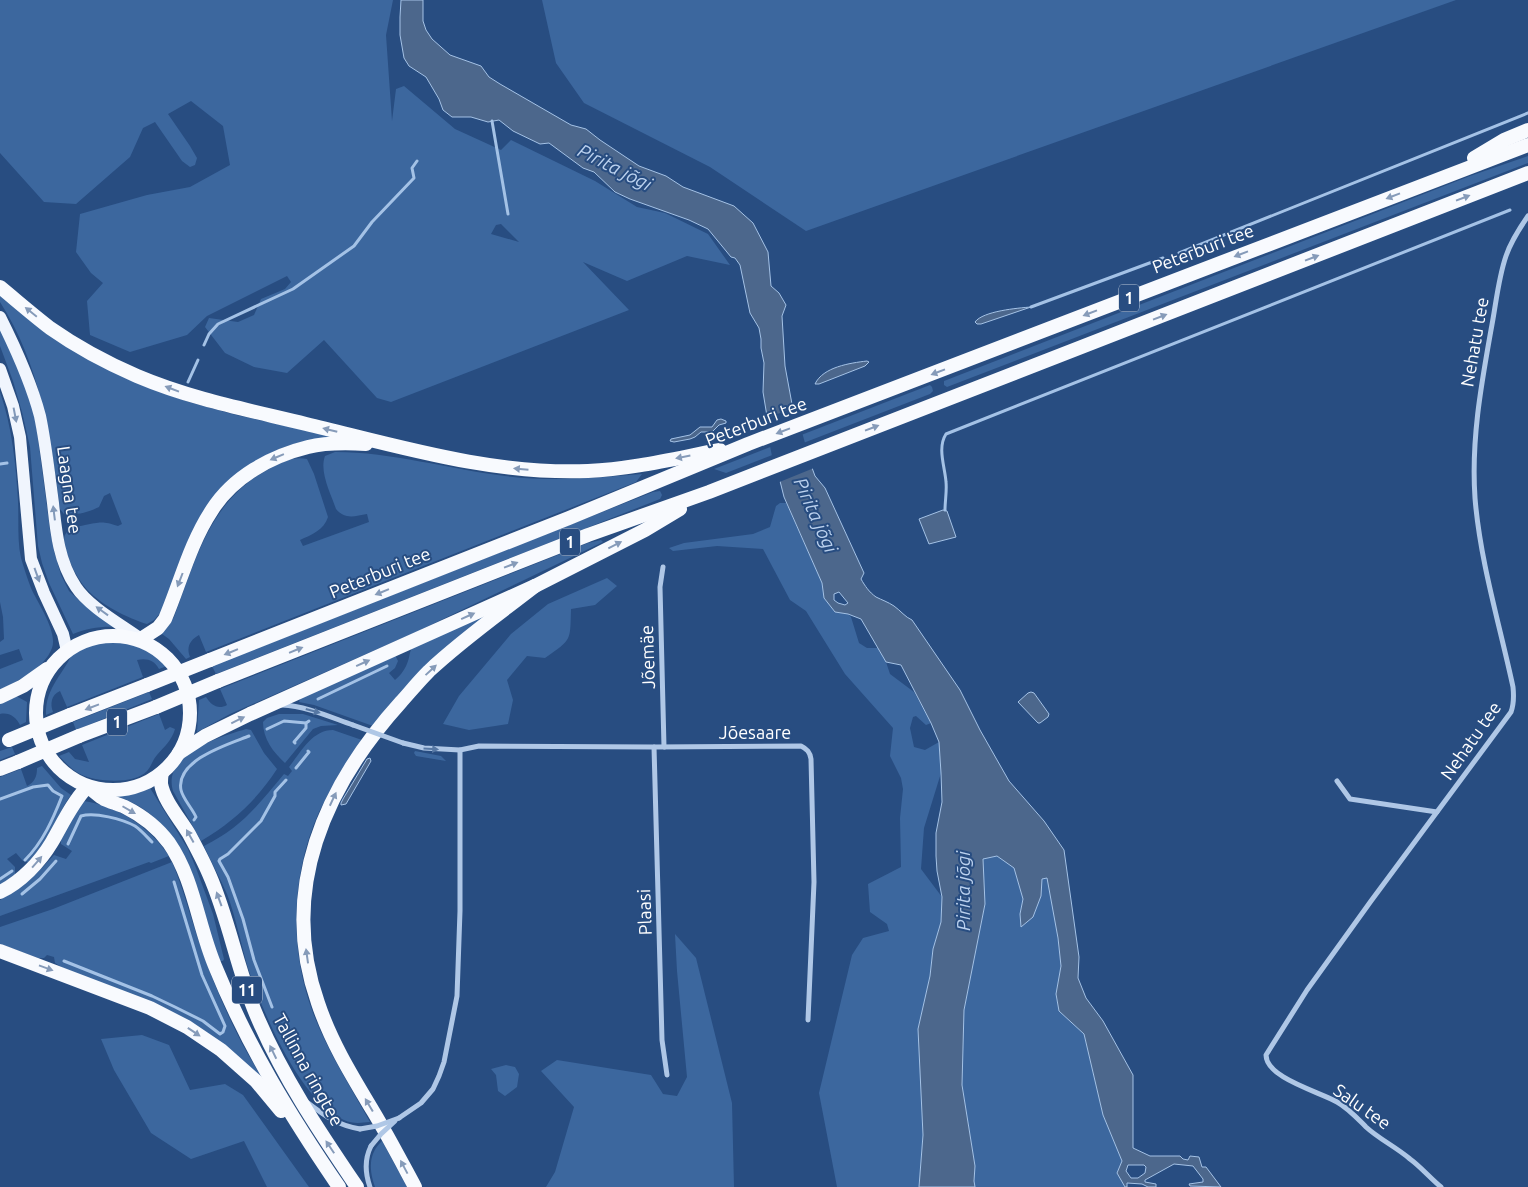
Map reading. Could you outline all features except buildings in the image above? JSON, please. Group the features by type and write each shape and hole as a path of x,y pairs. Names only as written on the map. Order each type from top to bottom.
{"highway":[{"path":"1438,178 1504,140 1528,130"},
{"name":"Peterburi tee","path":"4,741 569,518 748,444 1528,144"},
{"name":"1","path":"0,769 578,539 709,492 1528,173"},
{"path":"0,287 52,329 91,353 137,376 187,395 394,446 500,467 542,471 589,471 650,463 748,444"},
{"path":"142,639 158,628 165,619 200,532 212,510 227,490 275,457 310,446 351,444 394,446"},
{"path":"179,753 205,736 271,705 535,586 645,530 709,492"},
{"path":"415,1187 328,1031 317,1002 309,972 305,942 303,914 307,876 315,840 334,796 356,759 386,718 428,672 535,586"},
{"path":"0,697 23,686 52,665 67,651 85,641 105,636 142,639 161,651 176,668 186,688 190,710 188,733 179,753 169,766 162,773 141,785 123,790 104,790 87,786 65,775 48,756 38,733 35,708 42,682 52,665"},
{"name":"Tallinna ringtee","path":"162,773 161,785 168,802 189,834 220,900 244,980 273,1053 296,1095 357,1187"},
{"path":"0,892 22,878 40,860 78,797 87,786"},
{"name":"Tallinna ringtee","path":"87,786 104,799 126,808 146,820 169,843 183,869 214,965 237,1018 278,1093 320,1159"},
{"path":"0,951 150,1008 187,1027 221,1050 256,1081 320,1159"},
{"name":"11","path":"320,1159 339,1187"}],"main road":[{"name":"Laagna tee","path":"0,317 17,351 40,417 57,540 70,577 77,589 87,600 142,639"},
{"path":"0,369 13,406 20,437 31,559 44,593 64,634 67,651"}],"street":[{"name":"Nehatu tee","path":"1266,1055 1307,990 1513,707 1513,688 1478,526 1474,447 1476,420 1500,280 1506,256 1515,235 1528,216"},
{"name":"Jõemäe","path":"663,567 660,588 664,747"},
{"name":"Jõesaare","path":"271,705 291,706 318,712 403,743 424,748 460,750 479,746 801,746 810,753 812,774 814,882 808,1020"},
{"name":"Plaasi","path":"654,747 662,1040 667,1075"},
{"path":"370,1187 365,1165 370,1146 399,1118 421,1103 433,1089 444,1062 457,996 460,911 460,750"},
{"path":"1338,781 1350,799 1437,812"},
{"name":"Salu tee","path":"1266,1055 1266,1062 1271,1067 1288,1079 1337,1102 1411,1160 1441,1187"},
{"path":"296,1095 319,1112 348,1127 360,1129 377,1126 399,1118"}],"shaded area":[{"path":"0,0 393,0 386,35 392,121 396,89 404,86 455,129 501,150 511,140 595,181 637,207 665,213 708,234 730,265 687,256 627,281 583,262 629,310 391,402 377,398 324,340 287,373 254,367 225,353 205,327 209,318 238,322 254,315 261,299 285,289 291,282 287,276 207,316 187,335 130,352 90,335 87,301 103,283 91,273 76,252 80,214 147,195 190,187 230,165 223,126 191,101 168,114 197,158 195,165 190,167 182,161 155,122 143,128 130,157 76,204 44,202 0,153","holes":["501,224 519,242 491,234 496,225"]},
{"path":"542,0 1456,0 806,231 710,167 584,103 556,63"},
{"path":"1528,156 1528,163 947,387 944,385 944,381 1470,176"},
{"path":"0,295 82,355 144,386 189,402 236,415 337,437 306,441 279,449 254,462 229,481 162,611 154,620 147,624 135,620 109,607 93,595 78,578 71,565 64,540 69,530 98,523 109,523 118,526 122,524 110,493 104,496 99,507 86,512 64,514 60,509 42,402 25,351 14,326 0,302"},
{"path":"0,327 24,383 35,416 50,530 61,575 69,591 83,604 118,627 95,628 73,634 49,583 38,546 30,447 13,381 0,346"},
{"path":"930,385 933,391 930,394 726,473 714,469"},
{"path":"0,392 8,419 15,459 21,558 31,588 50,626 53,641 48,655 37,668 0,690 0,669 23,660 19,649 0,655 0,642 4,639 0,602"},
{"path":"335,452 378,455 522,478 574,479 642,474 636,482 206,652 199,635 190,644 188,650 190,657 186,659 162,632 174,617 198,553 219,513 233,496 250,481 284,462 297,458 307,459 328,517 320,529 300,540 303,546 369,522 367,514 347,516 336,509 323,469 325,456"},
{"path":"660,491 662,495 660,499 216,674 212,666 653,492"},
{"path":"780,503 786,503 822,583 824,598 835,612 848,614 851,617 859,643 867,648 878,648 890,674 914,692 931,723 926,725 916,716 913,717 910,728 914,747 925,750 939,742 941,773 924,828 921,869 942,897 941,922 933,949 930,976 918,1029 923,1135 919,1187 837,1187 819,1093 852,955 863,938 889,931 887,924 870,912 868,884 901,867 900,818 903,789 901,778 890,756 893,728 845,674 806,611 790,600 763,549 717,546 673,551 669,548 684,543 753,534 770,527 776,506"},
{"path":"601,540 603,542 416,632 230,714 197,732 199,700 206,697 215,706 227,705 220,689 588,543"},
{"path":"607,578 617,586 595,605 571,609 569,634 565,643 545,658 527,656 507,680 513,700 508,724 469,730 443,724 459,696 511,634 548,604"},
{"path":"496,609 373,726 314,705 299,702 301,696 395,655 398,661 395,668 389,673 395,680 406,666 412,648"},
{"path":"113,639 149,651 167,666 159,669 150,660 137,660 143,677 67,707 60,691 52,700 53,712 46,715 52,688 74,649 94,642"},
{"path":"149,692 152,699 76,730 73,722"},
{"path":"16,696 27,702 26,722 20,725 12,716 0,714 0,703"},
{"path":"159,714 165,730 170,727 175,729 174,733 147,771 141,775 115,781 95,779 77,772 59,756 69,752 75,759 89,762 82,745"},
{"path":"279,714 303,714 338,725 321,726 313,729 285,763 270,745 263,728 263,722 267,718"},
{"path":"246,729 251,730 264,753 277,769 261,791 243,810 224,826 201,841 173,791 172,778 176,766 184,757 209,742"},
{"path":"333,730 362,740 329,793 310,836 298,886 297,938 305,989 313,1013 332,1055 370,1122 363,1123 344,1120 328,1110 312,1095 285,1053 254,986 227,894 204,846 239,823 257,806 284,774 288,776 292,771 289,767 313,738 326,731"},
{"path":"12,747 15,754 0,760 0,751"},
{"path":"415,751 441,756 446,761 416,756"},
{"path":"42,766 61,788 71,795 46,841 28,862 23,861 16,853 7,859 15,867 15,875 0,885 0,777 21,769 27,786 35,778 37,768"},
{"path":"150,788 188,849 213,914 223,961 219,961 186,859 180,848 166,829 148,812 127,800 115,796 141,792"},
{"path":"83,801 121,813 143,827 169,856 0,916 0,900 29,880 54,855 66,859 72,851 61,844 61,839 77,808"},
{"path":"1047,846 1061,966 1056,995 1059,1011 1084,1034 1103,1115 1122,1161 1117,1173 1124,1187 975,1187 975,1166 962,1085 964,1010 985,904 983,859"},
{"path":"172,862 220,997 237,1033 266,1084 248,1066 63,968 55,963 54,957 47,955 44,958 38,958 0,944 0,927 53,909"},
{"path":"675,934 696,958 732,1103 734,1187 546,1187 555,1172 574,1107 541,1071 557,1060 651,1075 663,1094 677,1096 687,1077"},
{"path":"142,1035 169,1045 190,1090 225,1084 243,1095 309,1187 267,1187 244,1141 191,1159 151,1133 114,1070 101,1039"},
{"path":"506,1065 515,1067 519,1074 517,1087 505,1096 498,1091 496,1075 491,1069"},
{"path":"382,1141 407,1187 375,1187 371,1163 374,1151"}],"water":[{"name":"Pirita jõgi","path":"401,0 423,0 423,21 426,30 432,39 450,55 481,66 489,77 500,84 571,125 586,129 639,166 666,176 683,187 734,206 753,223 768,252 771,286 779,293 786,305 782,316 785,366 794,415 815,476 825,488 864,573 861,579 867,589 876,597 894,606 912,620 960,690 1009,781 1044,821 1064,850 1079,957 1078,978 1086,998 1103,1021 1133,1075 1133,1148 1150,1156 1180,1156 1188,1160 1190,1156 1199,1157 1202,1167 1206,1167 1221,1187 1190,1186 1189,1184 1203,1182 1203,1179 1193,1166 1174,1164 1145,1180 1145,1182 1156,1184 1156,1187 1127,1183 1127,1187 1125,1187 1117,1173 1122,1161 1103,1115 1084,1034 1059,1011 1056,994 1061,966 1047,878 1042,879 1041,896 1033,917 1021,927 1020,914 1023,899 1014,868 997,856 983,859 985,904 964,1010 962,1085 975,1166 975,1187 919,1187 923,1135 918,1029 930,976 933,949 941,922 942,897 936,856 936,833 942,802 939,742 901,665 886,662 861,619 835,612 824,598 822,583 784,497 773,453 763,392 764,363 759,328 750,313 740,265 708,229 615,192 594,172 583,168 549,143 540,144 513,131 499,120 488,122 471,117 452,117 443,110 426,77 409,66 404,58 400,35","holes":["839,592 848,603 845,605 834,600 834,594","1128,1165 1144,1165 1146,1167 1145,1173 1138,1178 1131,1178 1126,1171"]},
{"path":"1031,307 981,324 975,322 985,315 1010,309"},
{"path":"869,362 865,366 815,384 819,378 830,370"},
{"path":"717,420 726,421 726,423 719,425 712,432 701,432 690,439 670,441 671,439 690,435 700,427 712,427"},
{"path":"943,510 947,511 956,537 929,544 919,519"},
{"path":"1031,692 1034,693 1049,714 1040,723 1018,702"},
{"path":"370,758 371,761 346,804 341,805 367,759"}],"pier":[{"path":"795,407 814,468 777,483 765,419"}],"waterway":[{"path":"1179,253 1528,113"},
{"path":"492,121 508,214"},
{"path":"204,345 209,334 218,324 293,289 354,246 372,222 414,178 412,168 417,161"},
{"path":"945,510 946,485 942,445 946,434 1510,210"},
{"path":"1031,307 1163,258"},
{"path":"188,382 198,360"},
{"path":"0,464 7,463"},
{"path":"318,699 387,666"},
{"path":"267,729 284,721 306,723 309,721"},
{"path":"295,743 306,728 306,723"},
{"path":"194,820 196,817 181,790 181,779 186,770 205,755 249,736"},
{"path":"296,768 308,751"},
{"path":"272,1007 254,960 243,919 228,877 219,861 261,821 275,796 275,792 286,780"},
{"path":"0,799 33,787 48,785 53,791 62,796 42,838 25,860"},
{"path":"68,844 81,816 87,815 108,817 130,823 152,842"},
{"path":"22,894 40,879 56,861"},
{"path":"0,879 12,871"},
{"path":"64,961 152,996 203,1021 220,1034 223,1032 225,1026 202,975 174,882"}]}
